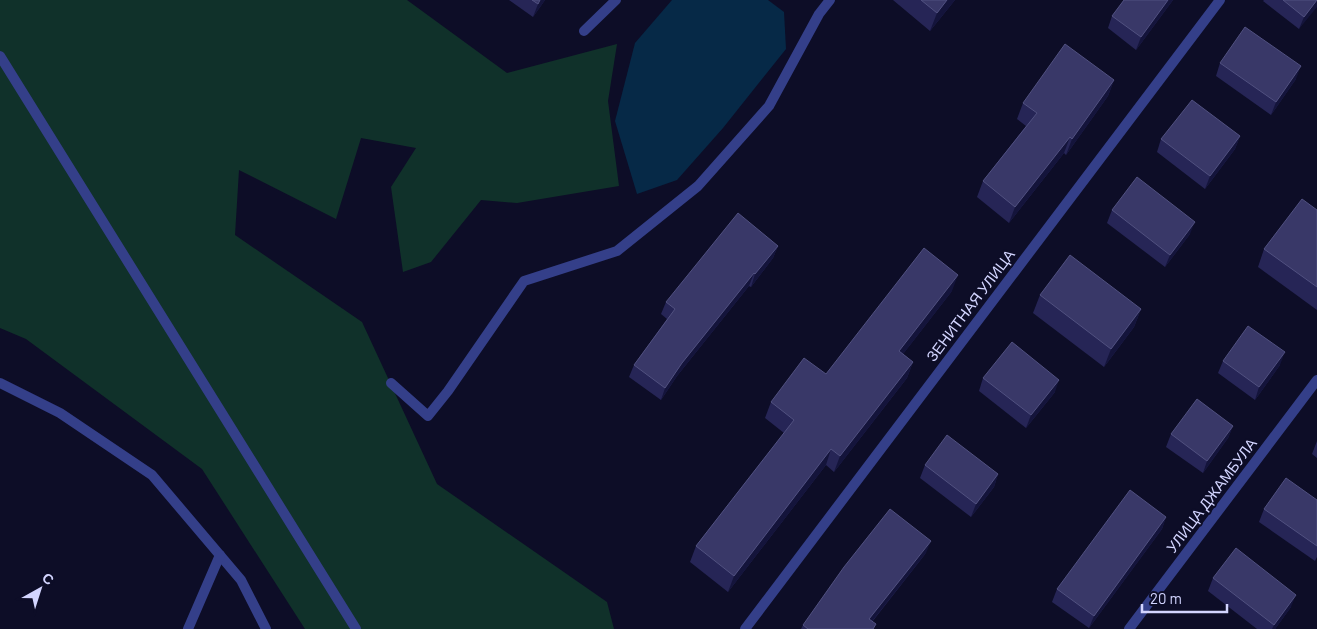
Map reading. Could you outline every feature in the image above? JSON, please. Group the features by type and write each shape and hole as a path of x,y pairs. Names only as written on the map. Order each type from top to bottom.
{"street":[{"path":"584,31 616,0"},
{"path":"391,383 428,416 448,391 524,281 617,251 698,186 769,106 819,14 830,0"},
{"name":"ЗЕНИТНАЯ УЛИЦА","path":"745,629 1220,0"},
{"path":"0,56 356,629"},
{"name":"УЛИЦА ДЖАМБУЛА","path":"1129,629 1317,380"},
{"path":"0,383 60,413 152,476 241,580 266,629"},
{"path":"188,629 220,555"}],"green space":[{"path":"0,0 407,0 507,73 617,44 608,101 619,186 517,203 481,200 431,262 403,272 391,187 416,148 361,138 336,219 239,170 235,235 362,322 437,484 607,602 614,629 305,629 202,469 26,339 0,328"}],"water":[{"path":"672,0 768,0 784,12 786,49 723,128 677,180 637,194 615,121 635,43"}],"building":[{"path":"532,0 540,0 538,4"},
{"path":"921,0 947,0 937,13"},
{"path":"1124,0 1168,0 1141,37 1112,16"},
{"path":"1283,0 1317,0 1304,17"},
{"path":"1245,27 1301,66 1276,102 1220,63"},
{"path":"1065,44 1114,80 1072,139 1070,137 1015,207 983,181 1037,113 1023,103"},
{"path":"1192,100 1240,136 1210,176 1161,139"},
{"path":"1137,177 1195,222 1170,255 1112,210"},
{"path":"1302,199 1317,210 1317,287 1264,249"},
{"path":"738,213 778,246 682,363 665,388 634,365 675,309 666,302"},
{"path":"924,248 958,275 899,351 913,362 840,456 831,449 734,576 696,546 794,420 771,402 804,358 826,374"},
{"path":"1070,255 1141,309 1111,349 1040,295"},
{"path":"1248,326 1285,352 1259,387 1223,361"},
{"path":"1012,342 1059,380 1031,415 983,378"},
{"path":"1197,399 1233,426 1207,461 1171,434"},
{"path":"947,435 998,474 976,504 925,465"},
{"path":"1286,478 1317,500 1317,546 1264,509"},
{"path":"1130,490 1166,517 1094,616 1057,589"},
{"path":"890,509 931,541 869,619 876,624 873,629 808,629 803,625 844,567"},
{"path":"1236,548 1296,595 1274,625 1213,578"}]}
